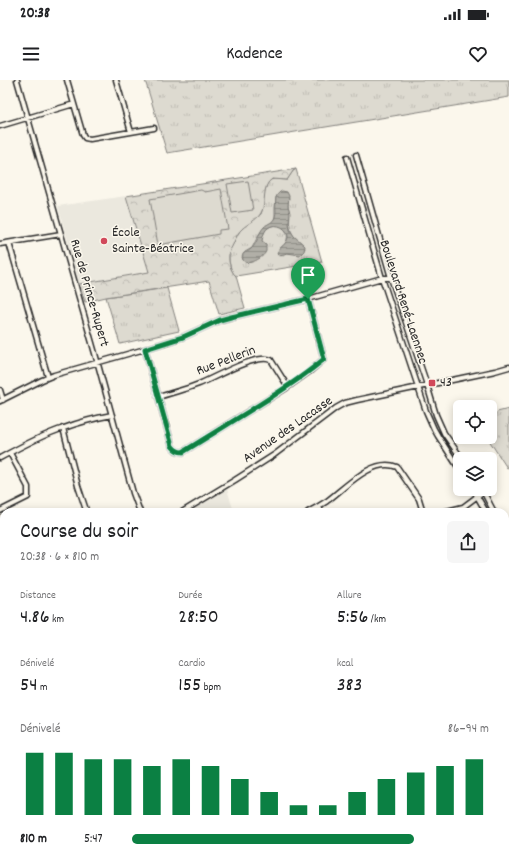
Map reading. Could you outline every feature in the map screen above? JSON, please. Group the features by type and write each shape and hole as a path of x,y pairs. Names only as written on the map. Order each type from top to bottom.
{"street":[{"name":"Rue de Prince-Rupert","path":"17,80 133,493 139,508"},
{"path":"67,80 85,138 90,139 154,128"},
{"path":"116,80 131,132"},
{"path":"0,126 74,104"},
{"name":"Boulevard René-Laennec","path":"356,155 391,278 436,415 444,433 457,452"},
{"name":"Boulevard René-Laennec","path":"347,157 382,278 426,411 434,429 453,459"},
{"path":"0,244 61,234"},
{"path":"9,242 48,377"},
{"path":"0,390 1,401 48,377 183,337 220,320 308,299 382,278 391,278"},
{"path":"145,349 172,446 175,450 183,452 288,387 324,359 308,299"},
{"name":"Rue Pellerin","path":"158,397 200,383 254,360 267,358 270,360 288,387"},
{"name":"Avenue des Lacasse","path":"189,508 274,455 321,419 345,403 509,367"},
{"path":"0,458 63,428 112,415"},
{"path":"63,428 85,508"},
{"path":"6,508 28,497 28,486 10,453"},
{"path":"315,508 370,469 388,465 397,466 419,499 422,508"},
{"path":"458,508 462,507 477,496 484,508"},
{"path":"486,496 492,508"}],"shaded area":[{"path":"282,191 287,192 289,196 288,206 290,213 290,230 305,246 304,251 300,255 287,253 279,255 277,253 286,242 288,234 282,227 272,226 267,228 263,235 262,241 266,244 266,251 264,254 257,260 248,263 245,262 243,259 243,254 253,247 262,229 274,219 276,214 276,199"},
{"name":"École Sainte-Béatrice","path":"126,196 149,272 79,284 58,206"},
{"path":"227,489 233,508 196,508"}],"green space":[{"path":"145,80 509,80 509,97 167,153"},
{"path":"296,169 322,262 236,276 234,275 229,261 229,254 238,234 242,228 261,214 264,194 270,180 287,180","holes":["276,197 289,198 290,228 293,235 305,249 290,253 280,248 285,244 287,234 285,230 278,225 268,228 254,252 246,262 243,260 242,257 245,252 252,248 259,234 274,220"]},
{"path":"296,169 287,180 272,179 269,182 266,186 264,204 261,213 239,232 230,250 230,264 232,271 236,276 245,308 219,314 209,281 106,297 85,302 79,284 149,272 126,196"},
{"path":"248,181 253,210 232,213 227,184"},
{"path":"221,189 228,229 219,230 219,234 158,245 150,199 201,190 205,192"},
{"path":"167,288 179,331 120,344 106,297"},
{"path":"509,409 509,467 507,468 492,444 497,444 497,412"}],"place":[{"name":"École Sainte-Béatrice","path":"104,241"},
{"name":"43","path":"432,383"}],"route":[{"path":"308,299 324,359 288,387 224,427 183,452 175,450 172,446 145,349 183,337 220,320 308,299"}]}
